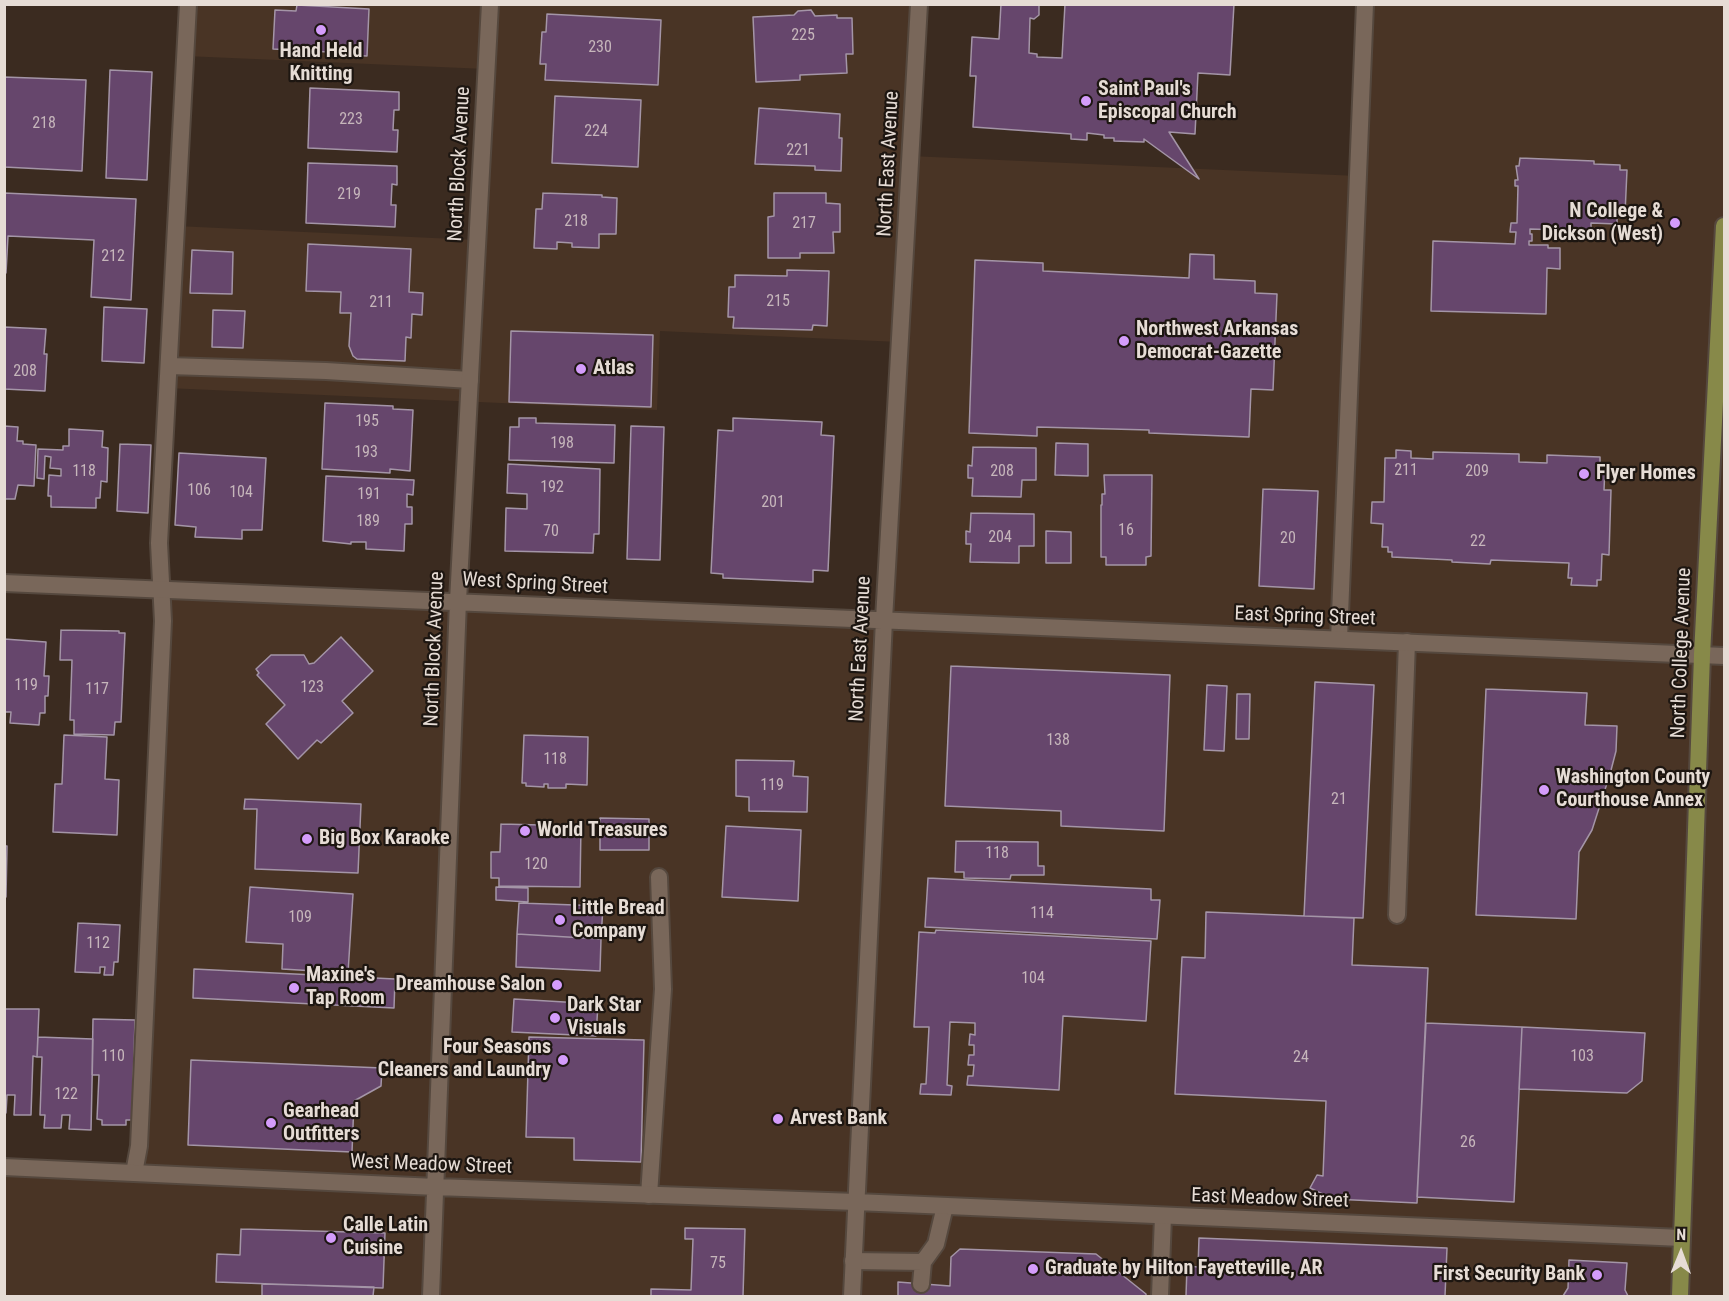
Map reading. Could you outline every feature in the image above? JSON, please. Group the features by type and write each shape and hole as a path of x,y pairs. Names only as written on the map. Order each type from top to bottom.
{"main road":[{"name":"North College Avenue","path":"1680,1296 1702,655 1721,366 1725,226"}],"street":[{"path":"134,1173 140,1134 163,633 159,543 188,4"},
{"name":"North Block Avenue","path":"431,1296 458,601 490,4"},
{"name":"North East Avenue","path":"852,1296 884,620 919,4"},
{"path":"1339,639 1365,4"},
{"path":"169,366 326,371 470,380"},
{"name":"West Spring Street","path":"4,582 884,620"},
{"name":"East Spring Street","path":"884,620 1725,656"},
{"path":"1397,915 1407,642"},
{"path":"649,1195 663,989 659,877"},
{"name":"West Meadow Street","path":"4,1167 436,1187 856,1202"},
{"name":"East Meadow Street","path":"856,1202 1682,1238"},
{"path":"921,1284 923,1262 936,1244 945,1206"},
{"path":"1160,1296 1163,1216"},
{"path":"853,1261 923,1262"}],"shaded area":[{"path":"188,5 919,5 910,156 1358,176 1365,5 1724,5 1724,226 1714,437 1724,438 1724,1296 5,1296 5,1167 133,1173 162,589 883,620 899,342 660,331 657,410 167,388 176,226 476,240 486,69 185,56"}],"building":[{"name":"Saint Paul's Episcopal Church","path":"1001,4 1039,4 1039,15 1034,19 1030,18 1029,53 1037,54 1037,57 1062,58 1065,4 1234,4 1230,75 1198,73 1195,134 1169,132 1199,179 1144,139 1144,142 1114,141 1114,138 1104,138 1104,135 1087,133 1087,140 1071,139 1071,134 973,127 976,76 970,76 972,37 999,39"},
{"name":"Hand Held Knitting","path":"297,5 369,9 367,56 273,49 275,10 296,11"},
{"path":"811,10 815,16 837,15 837,18 852,18 853,54 846,54 847,73 800,75 800,80 756,82 753,17 794,15 798,11"},
{"path":"547,14 661,20 658,85 545,80 546,64 540,64 542,32 546,32"},
{"path":"110,70 152,72 147,180 106,178"},
{"path":"4,77 86,80 82,171 4,167"},
{"path":"310,88 399,92 399,110 394,110 393,130 398,130 397,152 308,148"},
{"path":"555,96 641,100 638,167 552,163"},
{"path":"759,108 840,114 841,171 815,170 815,166 755,164"},
{"path":"1520,158 1594,161 1594,164 1620,165 1620,170 1627,170 1625,214 1617,214 1617,224 1591,223 1591,231 1530,229 1532,241 1529,241 1529,245 1548,245 1548,248 1560,248 1560,269 1547,268 1546,314 1431,311 1433,241 1515,244 1516,232 1510,232 1511,223 1517,223 1518,186 1515,186 1515,180 1518,180 1516,166 1519,166"},
{"path":"308,163 397,166 397,185 392,184 391,205 396,205 395,227 306,223"},
{"path":"4,193 136,199 131,300 91,297 94,240 8,236 6,273 4,273"},
{"path":"543,193 602,195 602,197 617,198 616,234 599,234 599,248 572,247 572,243 557,242 557,249 534,248 536,209 542,209"},
{"path":"774,193 826,193 826,203 840,204 840,232 833,232 834,253 800,253 800,258 768,258 768,217 774,216"},
{"path":"308,244 411,249 409,292 423,293 422,315 412,314 411,338 406,337 405,361 357,359 353,356 349,346 351,313 340,313 341,292 306,291"},
{"path":"192,250 233,252 232,294 190,293"},
{"name":"Northwest Arkansas Democrat-Gazette","path":"1190,254 1214,255 1214,279 1255,281 1255,293 1277,294 1273,390 1251,389 1249,437 1149,433 1149,430 1037,427 1037,436 969,433 975,260 1043,263 1043,271 1189,278"},
{"path":"787,270 829,271 827,326 813,325 812,330 733,328 734,317 728,317 729,287 735,287 735,275 787,276"},
{"path":"104,307 147,309 144,363 102,361"},
{"path":"213,310 245,311 243,348 212,347"},
{"path":"4,327 46,329 45,391 4,389"},
{"name":"Atlas","path":"511,331 653,335 651,407 509,402"},
{"path":"325,403 393,406 393,409 413,410 410,471 390,469 390,473 322,469"},
{"path":"519,418 536,418 536,423 615,425 614,463 509,460 510,427 519,427"},
{"path":"733,418 822,422 821,435 834,436 828,571 813,570 813,582 723,578 723,574 711,573 718,430 733,431"},
{"path":"4,426 18,427 17,441 36,445 34,486 18,485 15,499 4,499"},
{"path":"631,426 664,427 660,560 627,559"},
{"path":"69,429 103,431 102,447 108,448 107,482 101,481 100,498 96,498 96,508 51,507 51,496 48,496 49,475 61,476 61,469 50,468 51,457 45,456 44,479 37,478 38,449 63,450 63,446 69,446"},
{"path":"1056,443 1088,444 1088,476 1055,475"},
{"path":"120,444 151,445 148,513 117,511"},
{"path":"973,447 1036,448 1036,480 1022,480 1021,497 972,496 973,478 968,478 968,465 972,466"},
{"path":"1396,450 1411,451 1411,458 1433,459 1433,452 1519,454 1519,462 1547,463 1547,455 1600,457 1600,465 1605,466 1604,490 1611,490 1609,555 1602,554 1601,580 1597,580 1597,586 1571,585 1572,578 1568,578 1569,563 1491,560 1490,564 1392,557 1392,552 1388,552 1388,547 1382,547 1383,524 1371,523 1372,502 1384,502 1385,458 1396,458"},
{"path":"179,453 266,458 262,530 242,530 242,539 195,537 196,527 175,525"},
{"path":"508,464 600,469 599,534 594,534 593,553 505,551 506,508 527,509 527,494 507,493"},
{"path":"1104,475 1152,475 1151,556 1146,557 1146,565 1106,565 1106,557 1101,557 1101,505 1102,494 1105,494"},
{"path":"326,476 414,480 413,495 407,494 407,507 412,507 412,524 405,524 404,551 366,549 366,542 351,542 351,544 323,541"},
{"path":"1263,489 1318,491 1314,589 1259,586"},
{"path":"971,513 1034,514 1034,546 1019,546 1019,563 970,562 971,544 966,544 966,531 970,532"},
{"path":"1046,531 1071,532 1071,563 1046,563"},
{"path":"61,630 125,633 121,722 115,722 114,735 74,734 74,720 70,720 72,660 60,660"},
{"path":"341,637 373,671 342,701 353,713 321,743 317,740 298,759 266,724 285,705 257,675 259,673 256,669 271,655 304,655 309,664 314,663"},
{"path":"4,639 46,642 44,676 49,676 48,696 45,696 45,713 40,713 39,725 10,723 11,712 4,712"},
{"path":"951,666 1170,675 1164,831 1061,826 1061,811 945,806"},
{"path":"1315,682 1374,685 1363,918 1304,916"},
{"path":"1207,685 1227,686 1224,751 1204,750"},
{"name":"Washington County Courthouse Annex","path":"1486,689 1587,693 1585,725 1617,726 1616,751 1610,774 1592,830 1579,852 1576,919 1476,915"},
{"path":"1237,694 1250,694 1249,739 1236,739"},
{"path":"64,735 107,737 105,779 119,780 117,835 53,832 55,784 62,784"},
{"path":"524,735 588,737 587,785 566,784 566,788 548,788 548,784 544,784 544,787 526,786 526,783 522,783"},
{"path":"736,760 794,761 793,776 808,777 807,812 749,811 749,797 736,796"},
{"name":"Big Box Karaoke","path":"245,799 361,804 358,873 255,869 257,809 244,809"},
{"path":"600,818 649,819 649,850 600,850"},
{"path":"501,824 581,826 580,887 499,886 499,878 491,878 491,852 500,852"},
{"path":"726,826 801,830 798,901 722,897"},
{"path":"956,841 1038,842 1038,866 1044,866 1044,875 1011,875 1010,879 964,878 964,872 955,872"},
{"path":"4,846 7,846 6,897 4,896"},
{"path":"928,878 1151,889 1151,900 1160,900 1157,939 925,927"},
{"path":"250,887 353,894 348,973 282,969 283,944 246,942"},
{"path":"496,887 528,888 528,902 496,900"},
{"name":"Little Bread Company","path":"519,903 603,906 601,939 517,934"},
{"path":"1206,912 1354,918 1352,965 1428,968 1417,1203 1333,1199 1310,1188 1317,1175 1323,1176 1326,1101 1175,1094 1182,957 1205,958"},
{"path":"78,923 120,925 118,962 114,962 113,975 104,975 105,967 100,967 100,973 75,972"},
{"path":"936,930 1151,941 1146,1021 1063,1016 1059,1090 967,1085 968,1076 973,1076 974,1065 968,1065 969,1055 974,1055 974,1045 969,1045 970,1034 975,1035 975,1023 950,1022 947,1085 952,1086 951,1095 920,1094 921,1084 926,1084 929,1027 914,1027 919,932 935,933"},
{"path":"517,934 601,939 600,971 516,967"},
{"name":"Maxine's Tap Room","path":"194,969 395,979 394,1008 193,998"},
{"name":"Dark Star Visuals","path":"514,999 598,1004 596,1036 512,1032"},
{"path":"4,1009 39,1009 37,1057 33,1056 31,1115 14,1115 15,1095 7,1095 6,1113 4,1113"},
{"path":"93,1019 135,1020 132,1120 126,1120 126,1125 102,1125 102,1120 97,1119 99,1075 92,1075"},
{"path":"1426,1023 1522,1027 1514,1202 1417,1197"},
{"path":"1522,1027 1645,1033 1642,1081 1627,1093 1519,1089"},
{"path":"38,1037 93,1039 91,1130 69,1129 70,1115 62,1115 61,1128 44,1128 45,1115 40,1115 42,1057 37,1057"},
{"path":"529,1037 644,1040 641,1162 574,1160 574,1138 526,1137"},
{"name":"Gearhead Outfitters","path":"191,1060 382,1068 381,1086 354,1101 352,1152 188,1145"},
{"path":"685,1228 745,1229 743,1296 651,1296 651,1289 691,1290 693,1239 685,1239"},
{"path":"241,1229 385,1233 383,1288 216,1282 217,1254 240,1255"},
{"path":"1199,1238 1447,1248 1445,1296 1186,1296 1187,1266 1198,1267"},
{"name":"Graduate by Hilton Fayetteville, AR","path":"960,1249 1096,1254 1146,1296 898,1296 898,1282 950,1286 951,1257"},
{"name":"First Security Bank","path":"1569,1260 1627,1263 1625,1290 1628,1296 1563,1296 1568,1288"},
{"path":"262,1284 374,1287 373,1296 262,1296"}],"place":[{"name":"Hand Held Knitting","path":"321,30"},
{"name":"Saint Paul's Episcopal Church","path":"1086,101"},
{"name":"N College & Dickson (West)","path":"1675,223"},
{"name":"Northwest Arkansas Democrat-Gazette","path":"1124,341"},
{"name":"Atlas","path":"581,369"},
{"name":"Flyer Homes","path":"1584,474"},
{"name":"Washington County Courthouse Annex","path":"1544,790"},
{"name":"World Treasures","path":"525,831"},
{"name":"Big Box Karaoke","path":"307,839"},
{"name":"Little Bread Company","path":"560,920"},
{"name":"Dreamhouse Salon","path":"557,985"},
{"name":"Maxine's Tap Room","path":"294,988"},
{"name":"Dark Star Visuals","path":"555,1018"},
{"name":"Four Seasons Cleaners and Laundry","path":"563,1060"},
{"name":"Arvest Bank","path":"778,1119"},
{"name":"Gearhead Outfitters","path":"271,1123"},
{"name":"Calle Latin Cuisine","path":"331,1238"},
{"name":"Graduate by Hilton Fayetteville, AR","path":"1033,1269"},
{"name":"First Security Bank","path":"1597,1275"}]}
